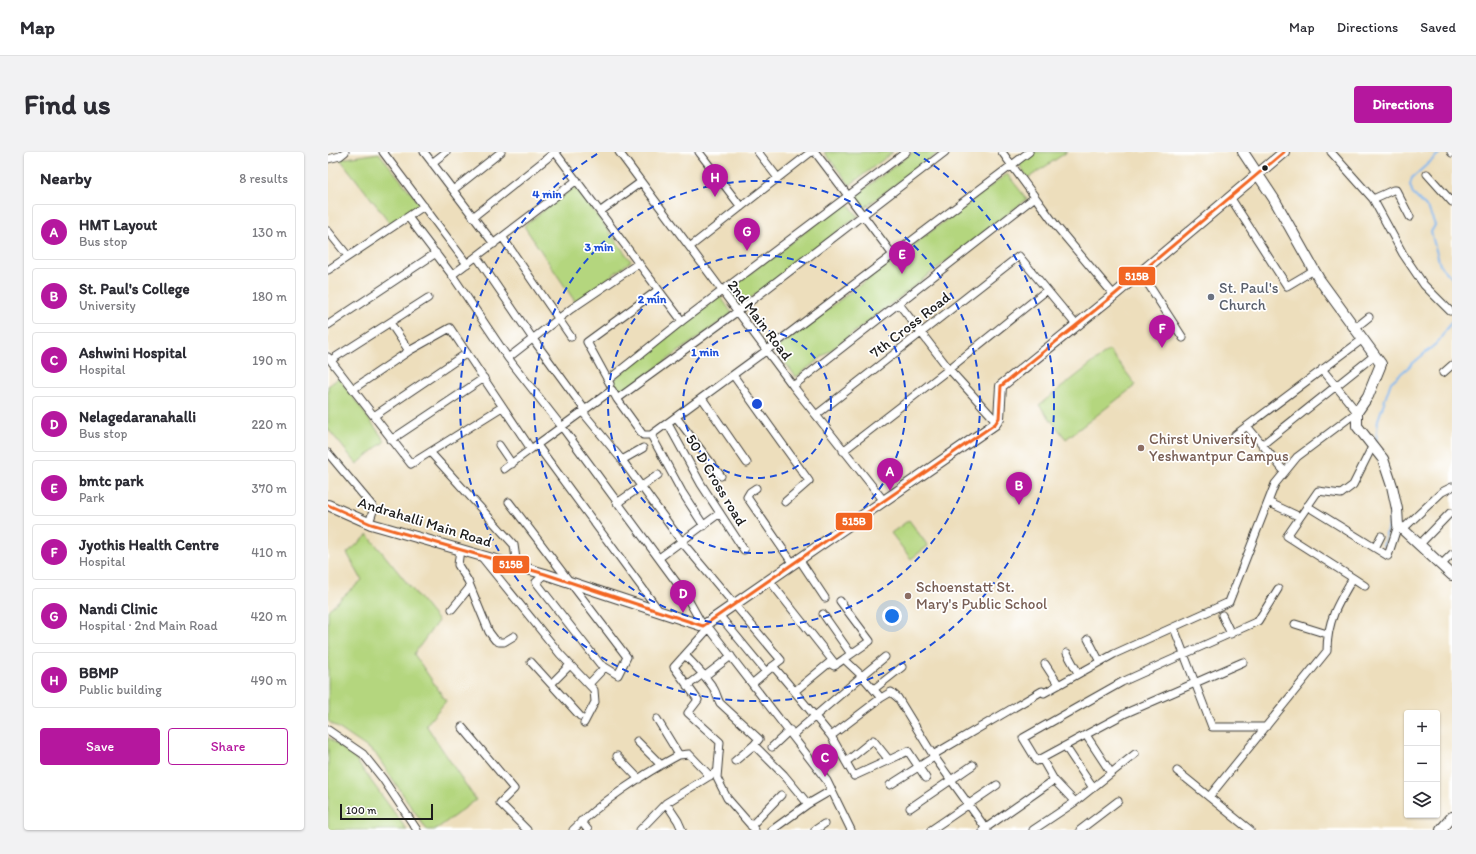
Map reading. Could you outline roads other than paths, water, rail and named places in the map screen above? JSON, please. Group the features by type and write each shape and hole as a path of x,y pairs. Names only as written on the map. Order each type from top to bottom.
{"main road":[{"path":"1242,152 1258,174 1314,270 1354,329 1376,355 1381,364 1368,396 1357,412 1357,426 1373,444 1383,459 1398,509 1400,527 1452,575"},
{"path":"706,627 719,615 997,422 1001,386 1077,326 1284,152"},
{"name":"Andrahalli Main Road","path":"329,507 369,522 568,581 706,627"},
{"path":"1441,830 1452,817"}],"street":[{"path":"328,159 340,156 345,152"},
{"path":"383,152 467,264"},
{"path":"424,152 494,244"},
{"path":"432,163 446,152"},
{"path":"453,190 502,152"},
{"path":"473,217 555,152 682,320"},
{"name":"2nd Main Road","path":"619,152 691,246 793,386 884,501"},
{"path":"699,152 741,207"},
{"path":"758,152 778,178"},
{"path":"691,246 811,152"},
{"path":"815,152 893,256"},
{"path":"608,380 682,320 723,291 906,152"},
{"path":"617,399 738,311 944,152"},
{"path":"1002,152 1057,227 1114,295"},
{"path":"658,290 587,342 617,399 643,435 651,434 668,424 893,256 1029,152"},
{"path":"1331,152 1373,199 1403,254 1420,279 1450,311"},
{"path":"1427,174 1452,202"},
{"path":"452,276 577,180"},
{"path":"601,211 641,182"},
{"path":"1373,199 1396,190 1410,217"},
{"path":"793,386 1035,197"},
{"path":"1230,197 1287,286 1314,270"},
{"path":"328,270 424,206"},
{"path":"408,217 436,253 508,358 562,427 659,558 685,594 706,627 753,683 827,781 852,830"},
{"path":"328,231 348,256"},
{"path":"503,238 571,337"},
{"path":"328,325 436,253"},
{"name":"7th Cross Road","path":"816,415 1020,256 1047,290"},
{"path":"477,257 585,410 585,415 642,486 682,542 781,660 753,683"},
{"path":"508,358 558,319 639,263"},
{"path":"1141,273 1183,338"},
{"path":"843,451 949,369 1047,290 1077,326"},
{"path":"428,298 329,358 411,464 502,407"},
{"path":"898,304 949,369 997,422"},
{"path":"1354,329 1369,317"},
{"path":"393,327 409,351"},
{"path":"353,389 409,351 450,328 502,407 661,613"},
{"path":"1235,435 1363,339"},
{"path":"374,416 467,353"},
{"path":"1262,445 1376,355"},
{"path":"1443,373 1452,365"},
{"path":"890,785 933,756 1042,691 1044,693 1100,662 1229,602 1275,484 1284,471 1298,457 1357,412 1322,370"},
{"path":"733,375 809,481 785,502"},
{"path":"391,440 484,378"},
{"path":"504,469 612,390"},
{"path":"702,398 748,463"},
{"path":"676,417 721,476"},
{"name":"50 D Cross road","path":"668,424 701,484 744,550"},
{"path":"1247,426 1284,471"},
{"path":"651,434 682,492 704,526"},
{"path":"1365,586 1287,536 1318,491 1340,494 1352,485 1373,444"},
{"path":"498,445 512,464"},
{"path":"622,460 643,448"},
{"path":"430,452 514,545 517,566"},
{"path":"328,453 374,508 369,522"},
{"path":"617,503 658,475"},
{"path":"1307,506 1388,556 1400,527 1442,492 1452,487"},
{"path":"756,488 750,492 747,497 824,598"},
{"path":"509,502 627,657 618,675 600,664 536,582 545,574"},
{"path":"1268,502 1300,517"},
{"path":"659,558 720,513"},
{"path":"1420,544 1450,513"},
{"path":"1375,548 1381,536"},
{"path":"460,549 458,565 470,587 484,622 495,640 504,642 514,636"},
{"path":"1441,565 1452,554"},
{"path":"480,555 570,665 594,690 595,702 584,723"},
{"path":"1209,797 1327,651 1327,634 1336,607 1353,578"},
{"path":"769,580 836,665"},
{"path":"452,609 470,587"},
{"path":"1242,662 1126,713 1037,761 1023,738 1122,682 1258,621 1278,589"},
{"path":"795,691 829,663 834,666 836,665 870,641 840,601"},
{"path":"823,614 851,654"},
{"path":"719,615 766,672"},
{"path":"1222,615 1231,634"},
{"path":"1295,624 1327,634"},
{"path":"640,830 666,803 713,774 720,742 688,713 698,700 674,667 706,627"},
{"path":"1174,628 1185,653 1212,728 1266,727"},
{"path":"1088,639 1100,662"},
{"path":"1067,652 1078,673"},
{"path":"685,655 704,675 715,691 716,697 720,703 759,739 735,761"},
{"path":"687,686 731,656"},
{"path":"772,747 815,717 885,656"},
{"path":"844,659 862,676 881,698"},
{"path":"531,662 580,716"},
{"path":"1045,664 1058,684"},
{"path":"551,684 570,665"},
{"path":"773,666 831,736 854,776 906,751 926,778"},
{"path":"589,684 605,667"},
{"path":"874,689 902,667"},
{"path":"831,736 891,692 898,698 933,756 985,829 1054,780"},
{"path":"657,719 679,755"},
{"path":"462,727 514,789 500,803 527,830"},
{"path":"328,730 362,754 383,780 417,830"},
{"path":"1086,735 1111,773"},
{"path":"846,762 873,740 889,760"},
{"path":"637,741 661,765"},
{"path":"754,745 784,775 808,804"},
{"path":"1065,746 1093,788"},
{"path":"573,830 581,821 639,779 679,755 689,754 713,774 717,778 727,798 753,828 781,795"},
{"path":"1033,830 1075,802 1135,754"},
{"path":"617,756 639,779"},
{"path":"1042,759 1054,780 1075,802"},
{"path":"910,808 973,765"},
{"path":"1177,771 1250,830"},
{"path":"931,830 997,785"},
{"path":"772,830 808,804 832,790"},
{"path":"1080,830 1118,801"},
{"path":"666,803 678,820 682,830"},
{"path":"581,821 588,830"},
{"path":"814,830 824,824"}],"waterway":[{"path":"1441,152 1412,178 1410,185 1413,194 1429,210 1435,225 1431,232 1440,265 1452,278"},
{"path":"1376,443 1378,420 1391,382 1438,342 1452,321"},
{"path":"1383,546 1390,518 1390,500"}],"place":[{"name":"BBMP","path":"715,197"},
{"name":"Nandi Clinic","path":"747,251"},
{"name":"bmtc park","path":"902,274"},
{"name":"St. Paul's Church","path":"1211,297"},
{"name":"Jyothis Health Centre","path":"1162,348"},
{"name":"Chirst University Yeshwantpur Campus","path":"1141,448"},
{"name":"HMT Layout","path":"890,491"},
{"name":"St. Paul's College","path":"1019,505"},
{"name":"Schoenstatt St. Mary's Public School","path":"908,596"},
{"name":"Nelagedaranahalli","path":"683,613"},
{"name":"Ashwini Hospital","path":"825,777"}]}
